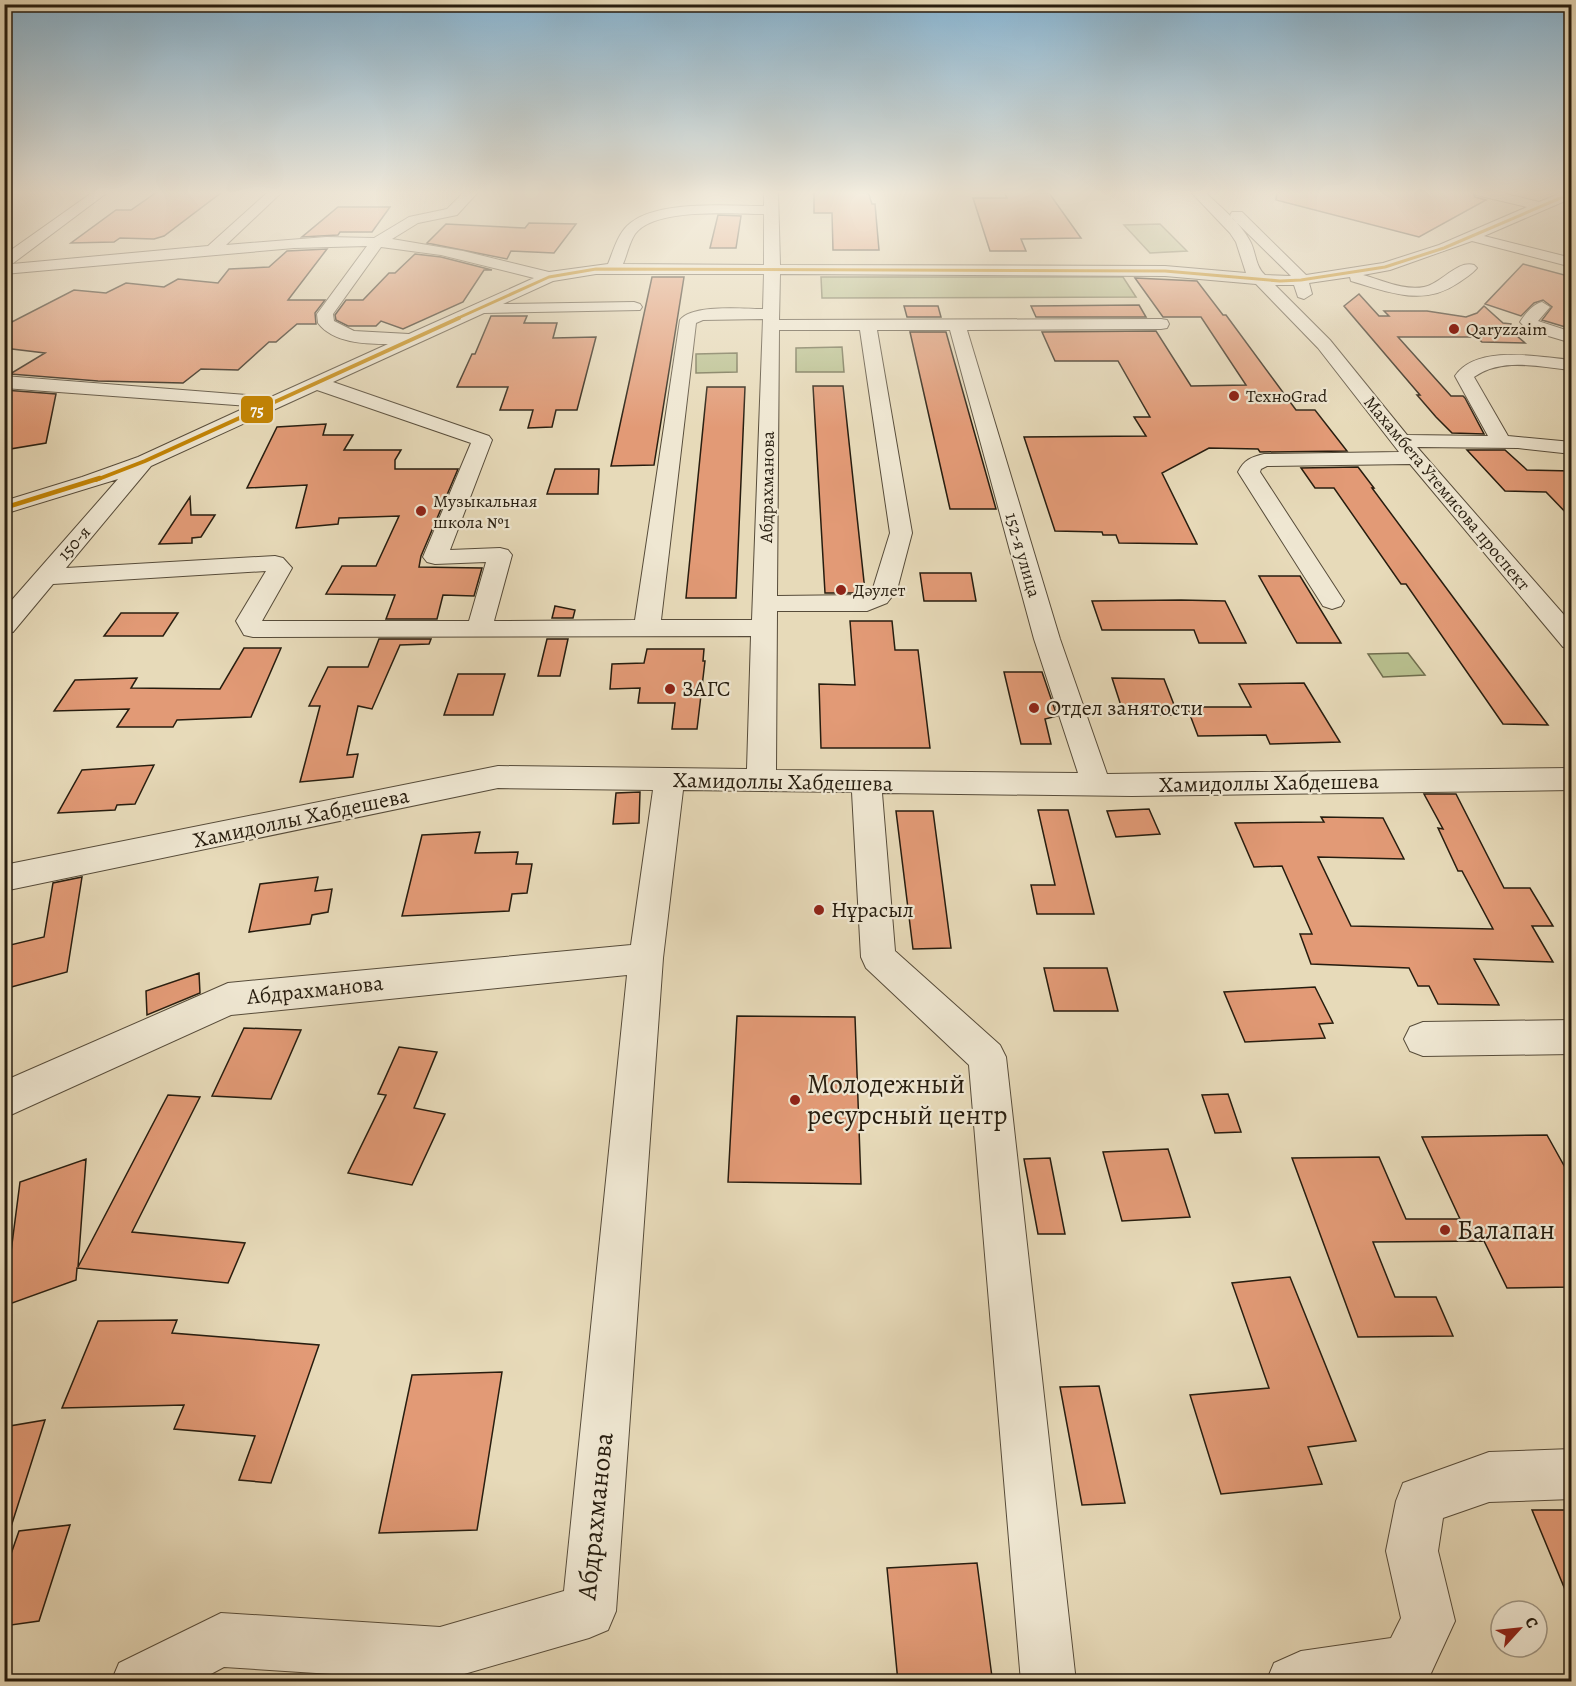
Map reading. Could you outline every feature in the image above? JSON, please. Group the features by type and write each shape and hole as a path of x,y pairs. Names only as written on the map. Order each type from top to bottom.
{"street":[{"path":"356,271 325,314 326,323 332,330 349,336 414,340"},
{"path":"527,271 549,277"},
{"path":"4,508 90,482 144,461 549,277 586,271"},
{"path":"747,271 1196,271"},
{"name":"Абдрахманова","path":"761,782 772,271"},
{"path":"1193,271 1260,279 1301,280 1350,271"},
{"path":"1193,271 1246,283 1271,295 1311,302 1370,271"},
{"path":"1252,271 1260,279 1311,302"},
{"path":"1295,271 1311,302"},
{"path":"1357,278 1398,290 1426,292 1436,290 1465,271"},
{"name":"Махамбета Утемисова проспект","path":"1311,302 1324,344 1408,449 1572,641"},
{"path":"477,310 634,307"},
{"path":"1542,307 1528,322 1572,338"},
{"path":"647,628 688,320 701,315 868,325 1161,324"},
{"name":"152-я улица","path":"957,324 1047,639 1096,784"},
{"path":"44,578 275,562 280,568 249,621 253,629 647,628 867,603 878,598 885,590 901,533 868,325"},
{"path":"1501,441 1464,376 1480,365 1504,359 1572,365"},
{"path":"4,381 273,403"},
{"path":"315,383 482,440 435,557 501,555 479,628"},
{"path":"1332,601 1250,472 1252,465 1264,460 1501,441 1572,448"},
{"name":"150-я","path":"4,626 144,461"},
{"name":"Хамидоллы Хабдешева","path":"4,878 498,777 669,781 1096,784 1572,779"},
{"name":"Абдрахманова","path":"138,1682 221,1640 440,1654 589,1611 646,958 669,781"},
{"path":"867,783 878,957 987,1057 1049,1682"},
{"name":"Абдрахманова","path":"4,1100 228,999 646,958"},
{"path":"1423,1039 1572,1037"},
{"path":"1293,1682 1301,1678 1407,1663 1428,1621 1412,1551 1420,1501 1489,1477 1572,1474"}],"green space":[{"path":"821,277 1123,277 1136,297 822,298"},
{"path":"842,347 844,372 796,372 796,348"},
{"path":"737,353 737,372 696,373 696,354"},
{"path":"1408,653 1425,675 1383,677 1368,654"}],"building":[{"path":"228,271 310,271 288,300 325,300 315,313 316,324 297,324 276,342 269,342 238,370 201,369 183,383 98,381 10,374 45,353 4,348 4,326 74,290 106,293 126,283 164,287 178,279 218,283"},
{"path":"397,271 484,271 463,302 403,329 381,321 376,326 348,326 336,320 335,315 346,300 363,300 389,273"},
{"path":"1517,271 1548,271 1572,277 1572,329 1542,320 1552,307 1543,300 1534,303 1521,316 1485,304"},
{"path":"652,277 684,277 654,465 611,466"},
{"path":"1135,278 1197,281 1223,315 1226,315 1296,410 1315,410 1347,451 1260,452 1258,449 1209,448 1162,473 1197,544 1119,543 1116,535 1103,535 1102,532 1055,531 1024,437 1146,436 1134,417 1150,417 1118,361 1055,361 1042,332 1156,331 1191,386 1246,385 1201,317 1163,317"},
{"path":"1359,294 1379,316 1389,316 1384,311 1427,311 1466,317 1477,313 1484,306 1503,323 1511,324 1510,330 1525,343 1482,342 1476,337 1398,337 1451,396 1465,398 1484,434 1452,433 1436,417 1344,306"},
{"path":"1139,305 1146,317 1036,317 1031,306"},
{"path":"904,306 938,306 941,317 907,317"},
{"path":"491,316 527,316 524,323 557,323 553,338 596,337 577,410 556,410 552,427 528,428 533,410 500,410 508,387 457,387 472,354 475,354"},
{"path":"910,332 946,332 996,509 950,509"},
{"path":"813,386 843,386 865,591 862,593 825,593"},
{"path":"707,387 745,387 736,598 686,598"},
{"path":"4,390 56,394 46,443 4,450"},
{"path":"326,424 323,435 353,435 344,450 401,450 395,460 395,469 458,469 421,556 419,567 482,568 474,596 443,595 437,619 386,619 395,595 326,594 342,566 376,566 399,516 339,518 338,524 296,528 307,485 247,488 277,427"},
{"path":"1467,450 1505,450 1527,470 1572,471 1572,519 1546,492 1505,491"},
{"path":"1358,467 1548,725 1503,724 1406,584 1401,584 1334,488 1315,488 1301,468"},
{"path":"555,469 599,469 598,494 547,494"},
{"path":"190,497 191,515 215,515 201,537 192,538 192,543 159,544"},
{"path":"920,573 971,573 976,601 924,601"},
{"path":"1259,576 1300,576 1341,643 1297,643"},
{"path":"1092,601 1225,601 1246,643 1199,643 1194,630 1102,630"},
{"path":"555,606 575,610 573,618 552,618"},
{"path":"121,613 178,613 163,636 104,636"},
{"path":"850,621 892,621 895,650 918,650 930,748 821,748 819,684 855,685"},
{"path":"379,639 431,639 429,644 400,645 372,709 358,706 347,755 358,754 353,777 300,782 320,706 309,706 328,667 368,667"},
{"path":"547,639 568,639 560,676 538,676"},
{"path":"244,648 281,648 251,717 177,720 173,727 117,727 129,709 54,711 75,680 137,678 131,688 220,689"},
{"name":"ЗАГС","path":"647,649 704,649 703,661 705,661 697,729 672,729 675,703 638,703 640,688 610,689 612,664 644,663"},
{"name":"Отдел занятости","path":"1004,672 1042,672 1057,716 1045,719 1051,744 1021,744"},
{"path":"458,674 505,674 493,715 444,715"},
{"path":"1112,678 1164,679 1178,715 1124,715"},
{"path":"1304,683 1340,742 1270,744 1266,735 1198,736 1187,707 1251,707 1239,684"},
{"path":"154,765 135,804 117,805 115,810 58,813 82,770"},
{"path":"640,792 639,823 613,824 616,793"},
{"path":"1424,794 1456,794 1504,888 1530,888 1553,926 1532,926 1553,962 1474,959 1499,1005 1438,1004 1429,986 1418,986 1409,968 1311,964 1300,934 1312,934 1282,866 1254,867 1235,823 1324,822 1321,817 1383,818 1404,859 1318,857 1351,926 1493,929 1462,871 1458,871 1438,828 1443,829"},
{"path":"1149,809 1160,834 1116,837 1107,811"},
{"path":"1038,810 1068,810 1094,914 1037,914 1031,885 1055,885"},
{"path":"896,811 933,811 951,948 913,949"},
{"path":"480,832 475,853 518,852 516,864 532,864 527,893 512,894 509,911 402,916 422,835"},
{"path":"82,877 67,972 4,989 4,972 10,945 44,937 53,883"},
{"path":"318,877 315,891 332,889 328,912 312,915 310,924 249,932 260,884"},
{"path":"1044,968 1107,968 1118,1011 1054,1011"},
{"path":"199,973 200,993 147,1015 146,991"},
{"path":"1315,987 1333,1023 1319,1024 1325,1038 1245,1042 1224,992"},
{"name":"Молодежный ресурсный центр","path":"737,1016 855,1017 861,1184 728,1182"},
{"path":"244,1028 301,1030 271,1099 212,1096"},
{"path":"399,1047 437,1052 414,1108 445,1114 412,1185 348,1173 386,1095 378,1094"},
{"path":"1228,1094 1241,1132 1215,1133 1202,1095"},
{"path":"168,1095 200,1097 132,1232 245,1243 228,1283 77,1268 76,1280 4,1306 20,1182 86,1159 78,1267"},
{"name":"Балапан","path":"1547,1135 1572,1180 1572,1287 1507,1288 1484,1241 1373,1242 1395,1297 1436,1297 1453,1336 1358,1337 1292,1158 1379,1157 1406,1219 1460,1219 1422,1137"},
{"path":"1168,1149 1190,1217 1122,1221 1103,1152"},
{"path":"1050,1158 1065,1234 1038,1234 1024,1159"},
{"path":"1290,1277 1356,1441 1308,1447 1322,1484 1221,1494 1190,1395 1269,1388 1232,1283"},
{"path":"177,1320 172,1333 319,1345 271,1483 239,1480 255,1436 174,1429 184,1405 62,1408 98,1321"},
{"path":"502,1372 477,1530 379,1533 412,1375"},
{"path":"1099,1386 1125,1503 1082,1505 1060,1387"},
{"path":"45,1420 9,1533 4,1532 4,1427"},
{"path":"1532,1510 1571,1510 1571,1604"},
{"path":"70,1525 39,1621 4,1626 4,1574 19,1531"},
{"path":"977,1563 992,1677 898,1682 887,1568"}],"transit line":[{"name":"75","path":"4,508 90,482 145,461 549,277 586,271"},
{"name":"75","path":"1074,271 1165,271 1280,281 1361,271"}],"place":[{"name":"Qaryzzaim","path":"1454,329"},
{"name":"ТехноGrad","path":"1234,396"},
{"name":"Музыкальная школа №1","path":"421,511"},
{"name":"Дәулет","path":"841,590"},
{"name":"ЗАГС","path":"670,689"},
{"name":"Отдел занятости","path":"1034,708"},
{"name":"Нұрасыл","path":"819,910"},
{"name":"Молодежный ресурсный центр","path":"795,1100"},
{"name":"Балапан","path":"1445,1230"}]}
